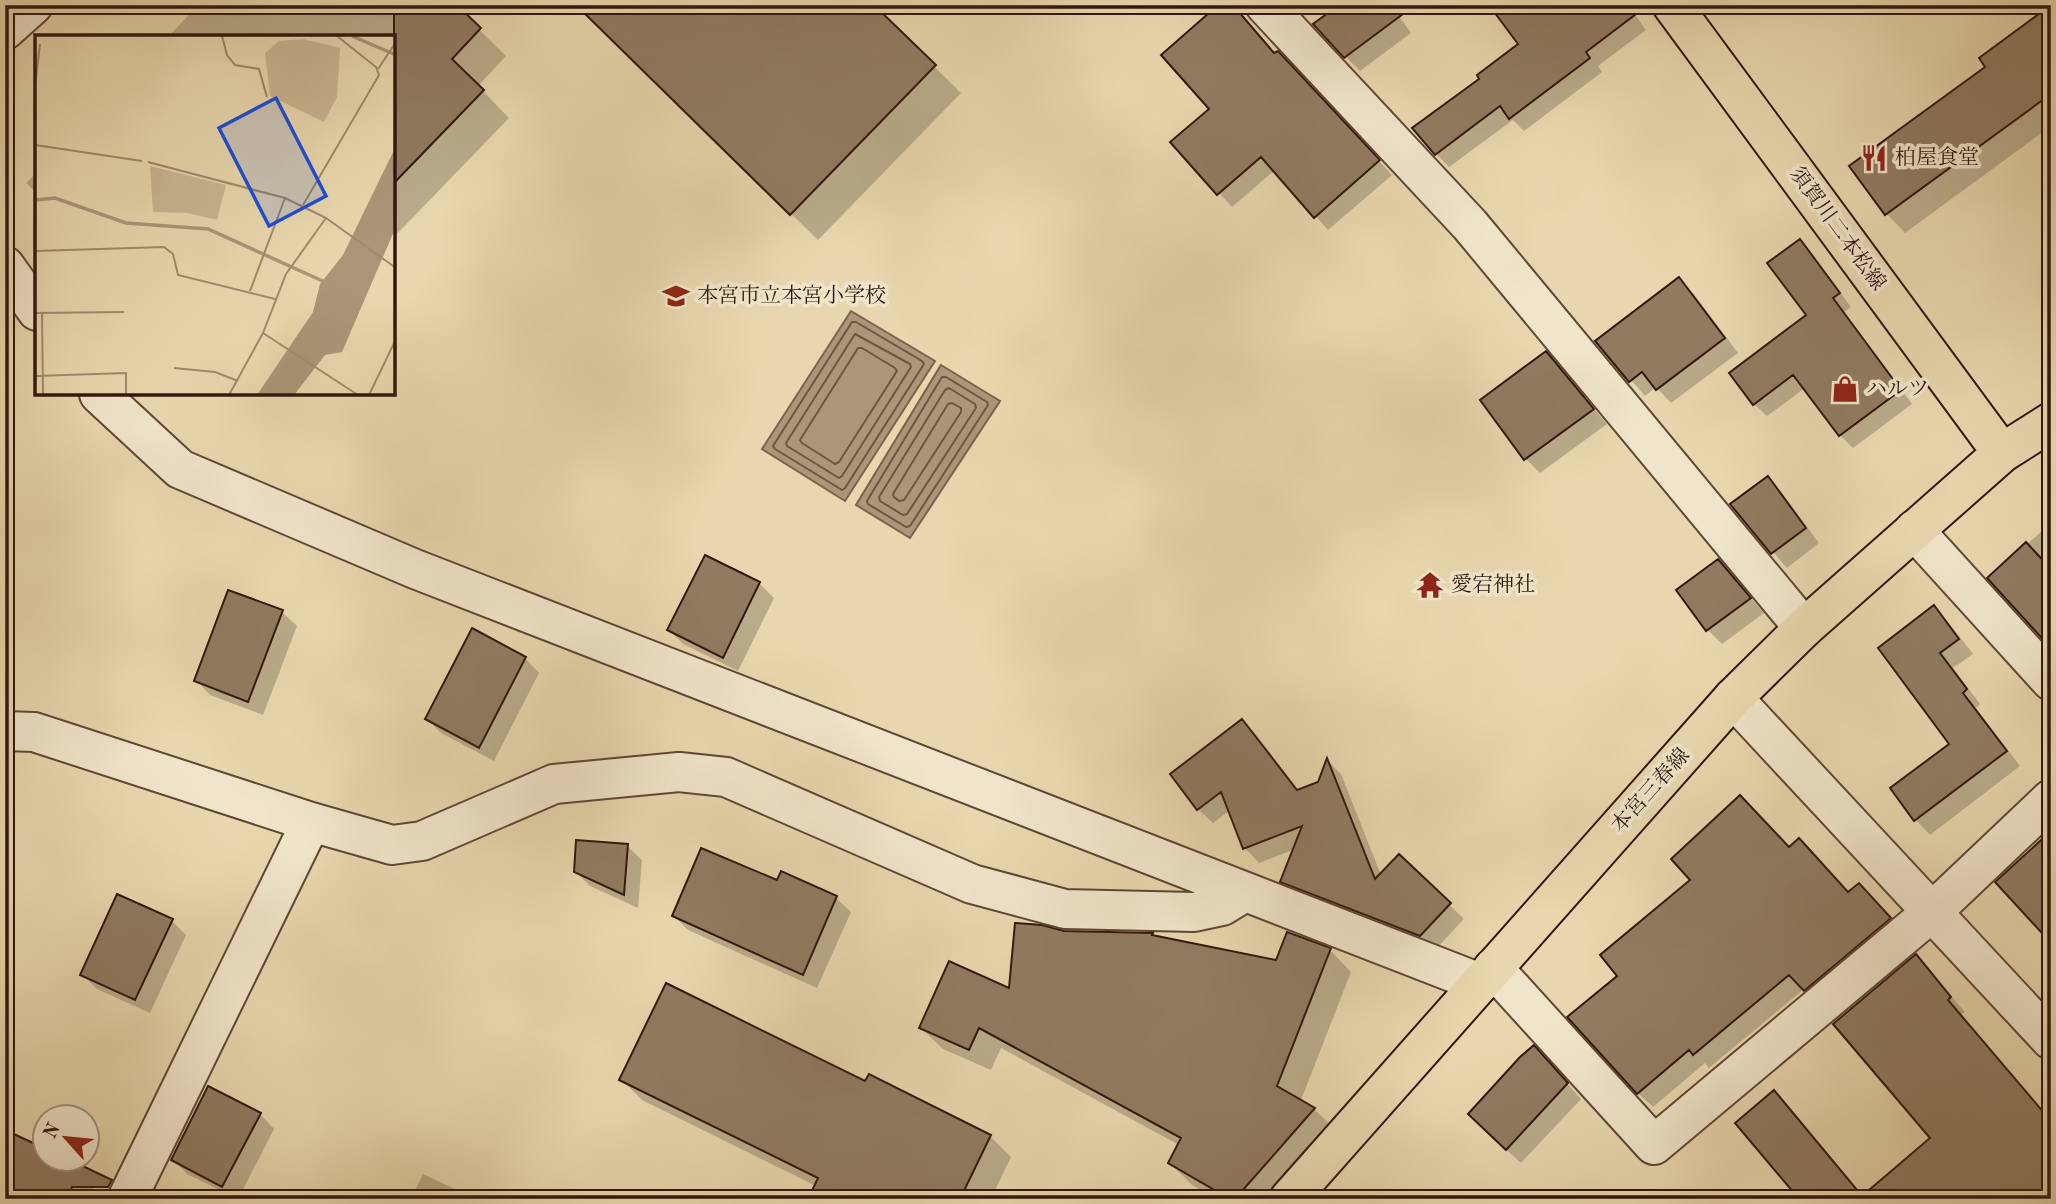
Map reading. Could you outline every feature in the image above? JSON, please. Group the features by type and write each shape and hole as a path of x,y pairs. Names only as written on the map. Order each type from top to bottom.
{"main road":[{"name":"須賀川二本松線","path":"1672,5 2002,453"},
{"name":"本宮三春線","path":"1289,1199 1733,698 1804,628 2002,453 2051,422"}],"street":[{"path":"5,30 33,5"},
{"path":"1265,5 1470,225 1804,628"},
{"path":"5,266 35,308"},
{"path":"101,396 180,469 415,569 1245,892 1486,975 1654,1145 1932,912 2051,799"},
{"path":"1914,530 2051,681"},
{"path":"1733,698 2051,1040"},
{"path":"5,731 34,732 311,822 392,845 422,841 554,784 679,772 726,777 972,884 1065,909 1194,912 1222,906 1245,892"},
{"path":"127,1199 311,822"}],"water":[{"path":"851,311 935,361 845,501 762,449"},
{"path":"941,365 1000,401 910,538 856,505"}],"building":[{"path":"394,5 457,5 481,28 452,59 484,90 396,181 396,35"},
{"path":"576,5 874,5 936,65 790,215"},
{"path":"1218,5 1233,5 1274,53 1278,51 1380,160 1314,218 1261,157 1217,195 1170,142 1209,109 1161,55"},
{"path":"1339,5 1415,5 1344,58 1313,24"},
{"path":"1489,5 1648,5 1586,52 1590,58 1509,119 1500,106 1435,155 1412,128 1479,79 1477,75 1518,44"},
{"path":"2051,5 2051,94 1885,215 1849,166 1985,67 1979,58"},
{"path":"1800,239 1840,293 1833,298 1901,390 1839,436 1793,375 1753,405 1729,373 1806,315 1767,263"},
{"path":"1679,277 1725,338 1656,390 1642,372 1629,382 1595,341"},
{"path":"1546,351 1594,409 1524,460 1480,400"},
{"path":"1768,476 1806,528 1771,554 1730,504"},
{"path":"2026,542 2051,569 2051,648 1987,578"},
{"path":"705,555 760,582 723,658 667,630"},
{"path":"1718,559 1751,598 1706,631 1676,590"},
{"path":"228,590 283,610 248,702 194,681"},
{"path":"1934,605 1959,639 1940,653 1967,689 1963,693 2007,751 1914,821 1890,788 1949,744 1878,648"},
{"path":"472,628 526,657 479,748 425,719"},
{"path":"1242,719 1297,790 1318,782 1327,758 1375,879 1399,854 1451,903 1420,936 1280,882 1302,826 1243,849 1221,792 1197,810 1170,774"},
{"path":"1740,795 1789,847 1799,838 1848,892 1859,883 1891,918 1804,991 1789,975 1693,1055 1689,1050 1637,1094 1567,1017 1617,976 1600,955 1690,880 1671,859"},
{"path":"2051,831 2051,943 1995,882"},
{"path":"576,840 628,844 624,895 574,872"},
{"path":"701,848 777,880 781,871 837,896 803,975 672,916"},
{"path":"117,894 173,919 135,1000 80,975"},
{"path":"1015,923 1042,925 1064,931 1153,933 1152,935 1276,960 1287,932 1331,948 1277,1086 1315,1108 1235,1199 1230,1199 1168,1163 1181,1138 979,1028 969,1050 919,1028 949,961 1009,988"},
{"path":"1916,954 1951,997 1948,1000 2051,1121 2051,1199 1799,1199 1735,1123 1774,1090 1862,1196 1930,1138 1833,1024"},
{"path":"666,983 865,1081 869,1074 991,1135 960,1199 808,1199 818,1178 619,1080"},
{"path":"1534,1045 1568,1083 1506,1150 1468,1114"},
{"path":"208,1086 261,1113 222,1187 171,1160"},
{"path":"5,1130 32,1143 32,1172 95,1172 112,1180 108,1187 72,1187 67,1199 5,1199"}],"place":[{"name":"柏屋食堂","path":"1874,158"},
{"name":"本宮市立本宮小学校","path":"676,296"},
{"name":"ハルツ","path":"1845,389"},
{"name":"愛宕神社","path":"1430,585"}]}
